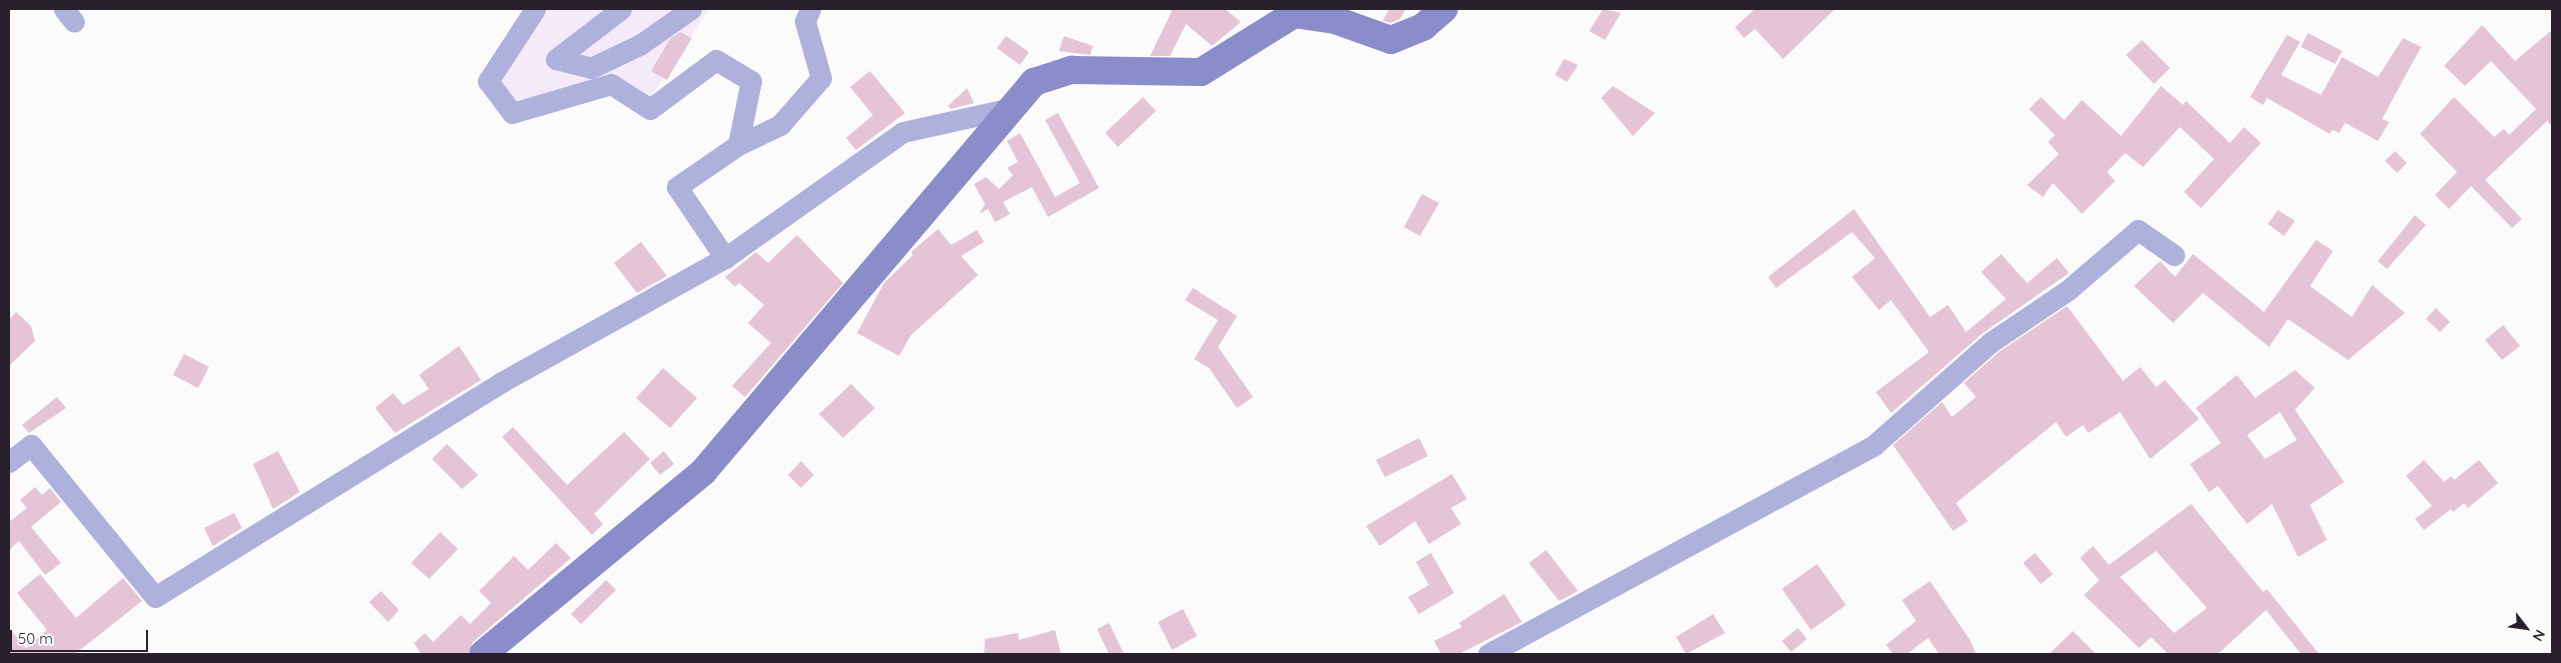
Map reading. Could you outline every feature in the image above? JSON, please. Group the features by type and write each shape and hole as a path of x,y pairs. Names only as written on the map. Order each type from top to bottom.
{"street":[{"path":"535,9 488,81 512,113 611,84 650,109 716,60 751,81 738,145"},
{"path":"621,9 556,59 591,68 641,44 691,9"},
{"path":"725,258 677,187 738,145 780,125 821,78 805,20 810,9"},
{"path":"483,654 704,472 1034,82 1072,70 1201,72 1294,14 1335,20 1391,40 1423,27 1444,9"},
{"path":"9,462 31,445 155,597 500,383 725,258 903,132 1011,108"},
{"path":"1488,654 1874,446 1991,342 2068,290 2138,230 2174,255"}],"shaded area":[{"path":"548,9 709,9 650,98 610,76 518,106 498,79"}],"building":[{"path":"1169,9 1225,9 1241,22 1212,46 1186,24 1170,56 1150,56 1172,11"},
{"path":"1389,9 1406,9 1400,19 1391,23 1383,21"},
{"path":"1603,9 1621,13 1605,40 1589,31"},
{"path":"1755,9 1835,9 1783,59 1755,29 1744,38 1735,27"},
{"path":"2482,25 2515,61 2552,30 2552,126 2547,121 2485,180 2522,219 2512,228 2471,186 2449,209 2435,195 2457,172 2420,134 2454,97 2494,137 2504,129 2509,135 2536,109 2491,61 2465,86 2444,66"},
{"path":"680,32 692,38 667,80 651,71 670,39"},
{"path":"2308,33 2342,51 2335,64 2301,47"},
{"path":"2287,35 2300,42 2281,75 2321,95 2342,57 2378,77 2403,38 2421,47 2382,119 2389,122 2378,141 2345,123 2339,133 2332,130 2330,134 2267,98 2263,105 2250,97"},
{"path":"1006,36 1029,52 1020,65 997,48"},
{"path":"1064,36 1093,46 1090,55 1059,51"},
{"path":"2142,40 2170,68 2154,84 2126,55"},
{"path":"1564,59 1578,65 1567,82 1555,75"},
{"path":"870,71 905,113 856,150 846,138 873,115 850,87"},
{"path":"1613,86 1655,113 1633,136 1601,98"},
{"path":"2161,86 2183,105 2186,101 2230,143 2244,127 2261,143 2201,208 2184,192 2214,159 2180,127 2143,167 2125,153 2107,172 2115,181 2082,214 2053,183 2043,197 2027,185 2059,154 2048,142 2055,135 2029,109 2041,97 2064,120 2082,100 2121,136"},
{"path":"967,88 974,103 951,109 948,106"},
{"path":"1143,97 1156,111 1118,147 1105,133"},
{"path":"1058,113 1099,188 1048,217 1032,187 1003,202 1010,214 995,222 988,209 979,214 985,204 974,184 986,177 999,189 1013,175 1007,168 1018,162 1007,141 1020,133 1055,197 1080,183 1045,120"},
{"path":"2395,151 2407,163 2397,173 2385,161"},
{"path":"1422,194 1439,203 1420,236 1404,227"},
{"path":"1854,209 1930,317 1948,305 1966,332 2006,299 1981,272 2001,254 2027,283 2057,258 2069,273 1983,333 1891,413 1876,392 1929,352 1891,300 1879,310 1852,277 1875,258 1852,232 1776,288 1768,277"},
{"path":"2278,210 2295,221 2284,236 2268,224"},
{"path":"2415,215 2426,225 2387,269 2378,261"},
{"path":"938,229 951,245 977,230 984,242 961,256 978,275 911,335 899,356 857,333 884,283 913,255 911,252"},
{"path":"797,235 843,283 745,397 732,386 771,343 748,323 764,305 739,283 735,287 725,277 756,252 768,263"},
{"path":"2316,240 2333,251 2310,286 2352,317 2372,285 2405,313 2348,360 2288,319 2269,347 2203,293 2173,323 2134,286 2160,261 2175,277 2193,254 2264,312"},
{"path":"641,242 667,276 637,293 614,263"},
{"path":"1193,288 1237,316 1218,347 1253,397 1237,408 1209,368 1194,359 1218,320 1185,300"},
{"path":"2067,306 2123,381 2140,367 2156,387 2165,380 2199,419 2150,459 2120,412 2088,433 2083,425 2066,437 2056,422 1956,503 1968,521 1953,531 1893,445 1942,402 1952,417 1976,397 1964,383 1999,352"},
{"path":"2436,308 2450,322 2440,332 2426,319"},
{"path":"16,312 31,326 35,341 9,366 9,320"},
{"path":"2503,325 2520,346 2502,360 2485,340"},
{"path":"459,346 481,380 395,433 375,408 393,393 403,405 429,389 419,375"},
{"path":"184,354 209,367 198,388 173,375"},
{"path":"663,368 697,398 670,428 636,398"},
{"path":"2295,370 2315,388 2295,410 2344,482 2310,505 2327,540 2298,557 2272,504 2247,524 2218,486 2209,492 2190,464 2221,443 2196,408 2237,375 2255,398","holes":["2280,412 2297,440 2265,459 2247,435"]},
{"path":"851,384 875,408 843,438 819,414"},
{"path":"57,397 66,408 29,433 22,425"},
{"path":"513,427 567,485 624,432 650,459 594,514 603,524 592,535 502,437"},
{"path":"1419,438 1428,456 1385,477 1376,460"},
{"path":"447,444 478,475 462,489 432,459"},
{"path":"278,451 300,492 273,509 253,464"},
{"path":"664,451 674,464 660,475 650,463"},
{"path":"2424,460 2444,482 2451,476 2454,480 2479,460 2498,483 2468,508 2464,503 2453,512 2451,509 2424,530 2415,519 2432,506 2406,476"},
{"path":"801,461 814,475 801,488 788,475"},
{"path":"1452,474 1467,499 1451,508 1461,524 1429,544 1415,521 1380,546 1366,526"},
{"path":"35,487 42,495 50,488 61,502 31,527 61,563 45,575 19,541 9,550 9,522 27,508 20,500"},
{"path":"2191,504 2263,592 2267,589 2319,654 2301,654 2266,610 2218,654 2168,654 2151,637 2139,648 2084,595 2099,580 2080,558 2093,546 2109,565","holes":["2156,551 2207,608 2174,633 2120,577"]},
{"path":"234,513 242,528 213,546 204,528"},
{"path":"440,532 458,549 429,579 411,563"},
{"path":"556,543 571,558 473,642 468,654 421,654 414,643 425,633 433,642 461,615 470,624 491,603 479,591 514,556 528,570"},
{"path":"1546,550 1578,591 1559,601 1529,563"},
{"path":"1431,553 1454,593 1419,614 1408,597 1429,585 1416,562"},
{"path":"2035,553 2053,574 2041,584 2023,563"},
{"path":"1817,564 1846,605 1811,630 1782,589"},
{"path":"40,574 76,618 123,578 142,601 75,654 9,654 9,628 26,648 47,630 17,593"},
{"path":"606,580 616,590 581,624 571,614"},
{"path":"1930,581 1970,640 1976,654 1939,654 1928,638 1907,654 1893,654 1886,645 1916,621 1902,600"},
{"path":"381,591 399,610 388,622 369,602"},
{"path":"1504,594 1522,622 1459,654 1441,654 1434,641 1462,627 1459,623"},
{"path":"1183,609 1197,636 1172,650 1158,622"},
{"path":"1713,614 1725,633 1686,654 1676,637"},
{"path":"1109,623 1124,654 1109,654 1097,629"},
{"path":"1798,628 1807,639 1791,652 1782,641"},
{"path":"1055,630 1061,654 984,654 985,639 1018,633 1019,640"},
{"path":"2073,631 2096,654 2049,654"}]}
